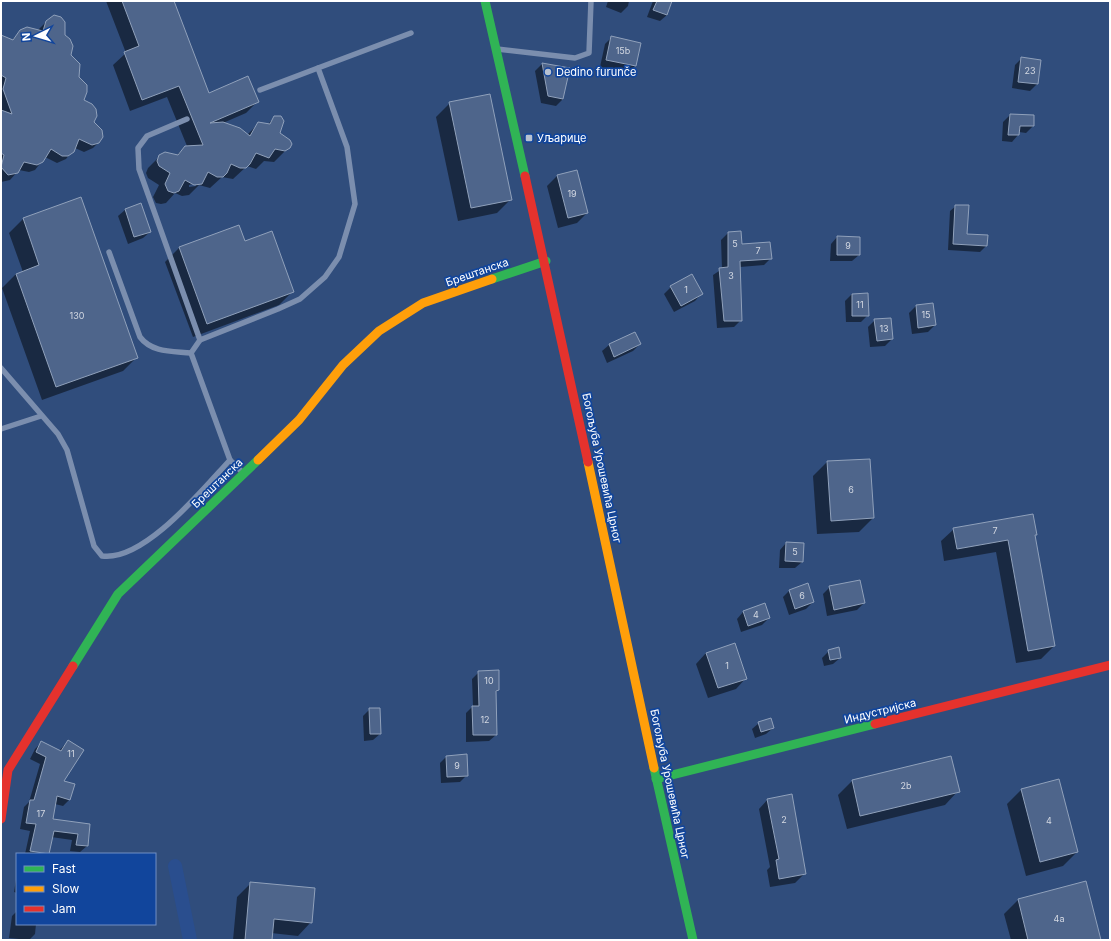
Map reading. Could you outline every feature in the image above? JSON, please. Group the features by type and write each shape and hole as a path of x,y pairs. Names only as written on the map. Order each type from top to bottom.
{"street":[{"name":"Богољуба Урошевића Црног","path":"485,1 546,261 656,779 692,940"},
{"name":"Брештанска","path":"1,819 8,770 118,594 299,420 343,365 379,331 424,303 478,283 546,261"},
{"name":"Индустријска","path":"656,779 1110,665"}],"lane":[{"path":"496,49 575,58 590,53 591,1"},
{"path":"260,90 411,33"},
{"path":"191,353 200,340 300,299 325,277 339,257 355,204 347,148 318,68"},
{"path":"187,119 147,136 138,148 138,155 139,169 200,340"},
{"path":"109,252 140,337 146,345 154,349 191,353"},
{"path":"191,353 230,460 244,474"},
{"path":"1,368 58,434 67,450 94,546 102,556 113,557 146,543 175,517 230,460"},
{"path":"1,429 41,416"}],"building":[{"path":"122,1 174,1 209,93 248,76 259,102 210,123 223,122 240,128 250,136 258,122 270,124 274,116 281,116 284,121 280,133 290,140 292,144 290,148 285,151 275,149 269,158 256,153 246,168 240,168 231,164 227,173 223,177 217,177 208,172 202,184 194,185 185,180 179,191 174,193 168,191 165,184 170,173 159,166 157,161 159,155 165,152 178,155 185,146 203,145 179,86 142,100 124,52 139,46"},
{"path":"657,1 672,1 667,15 653,10"},
{"path":"54,15 61,17 65,22 65,35 70,39 73,46 71,55 80,64 79,77 87,85 87,92 84,100 92,104 96,109 97,116 94,122 102,130 103,137 99,143 92,145 79,139 74,152 68,156 62,156 51,149 43,162 37,165 24,162 18,173 8,175 1,167 4,155 1,153 1,110 12,114 3,89 6,78 1,75 1,35 13,40 20,30 27,27 43,31 46,21"},
{"path":"611,36 641,43 636,66 606,60"},
{"path":"1021,57 1041,60 1038,84 1018,82"},
{"path":"542,63 570,68 563,99 548,96"},
{"path":"490,94 512,200 471,208 449,102"},
{"path":"1010,114 1034,115 1034,126 1020,126 1019,135 1008,135"},
{"path":"577,170 588,213 568,218 557,175"},
{"path":"81,197 138,358 56,387 16,274 39,265 23,218"},
{"path":"141,203 151,232 134,237 125,209"},
{"path":"955,205 969,205 967,234 988,235 987,246 953,244"},
{"path":"239,225 245,241 272,231 294,292 207,324 179,247"},
{"path":"741,231 742,244 770,242 772,259 740,261 742,321 724,321 719,268 728,267 728,232"},
{"path":"837,236 860,237 860,255 837,255"},
{"path":"692,274 703,294 681,306 670,286"},
{"path":"868,293 869,316 852,316 852,294"},
{"path":"933,303 936,325 918,328 916,305"},
{"path":"891,318 893,339 877,341 874,319"},
{"path":"635,332 641,344 614,357 609,344"},
{"path":"870,459 874,518 831,521 827,461"},
{"path":"1033,514 1037,535 1035,535 1055,646 1028,651 1008,540 957,549 953,528"},
{"path":"786,542 804,543 803,562 785,561"},
{"path":"860,580 865,603 834,610 829,586"},
{"path":"808,583 814,602 795,609 789,590"},
{"path":"765,603 770,618 748,626 743,611"},
{"path":"735,643 747,679 718,688 706,653"},
{"path":"839,647 841,658 830,660 828,650"},
{"path":"499,670 499,690 496,691 497,735 473,735 472,706 479,706 478,671"},
{"path":"369,708 380,708 381,734 370,734"},
{"path":"771,718 774,728 761,732 758,722"},
{"path":"68,740 84,750 64,781 75,784 70,800 57,796 53,819 90,824 88,846 76,845 78,834 54,831 49,853 30,851 36,824 26,823 30,800 34,800 46,757 36,752 41,741 61,751"},
{"path":"467,754 468,776 447,777 446,756"},
{"path":"951,756 960,792 860,816 852,780"},
{"path":"1059,779 1078,852 1040,862 1021,789"},
{"path":"792,794 806,874 779,879 776,860 779,859 767,799"},
{"path":"1086,881 1101,940 1028,940 1018,899"},
{"path":"250,882 315,888 312,923 274,919 272,940 245,940"}],"waterway":[{"path":"175,866 190,940"}],"traffic: fast":[{"path":"485,1 525,176"},
{"path":"492,279 546,261"},
{"path":"73,666 118,594 258,460"},
{"path":"656,779 875,724"},
{"path":"654,768 693,940"}],"traffic: slow":[{"path":"258,460 299,420 343,365 379,331 423,303 492,279"},
{"path":"588,462 654,768"}],"traffic: jam":[{"path":"525,176 588,462"},
{"path":"875,724 1110,665"},
{"path":"1,819 8,770 73,666"}],"place":[{"name":"Dedino furunče","path":"548,72"},
{"name":"Уљарице","path":"529,138"}]}
